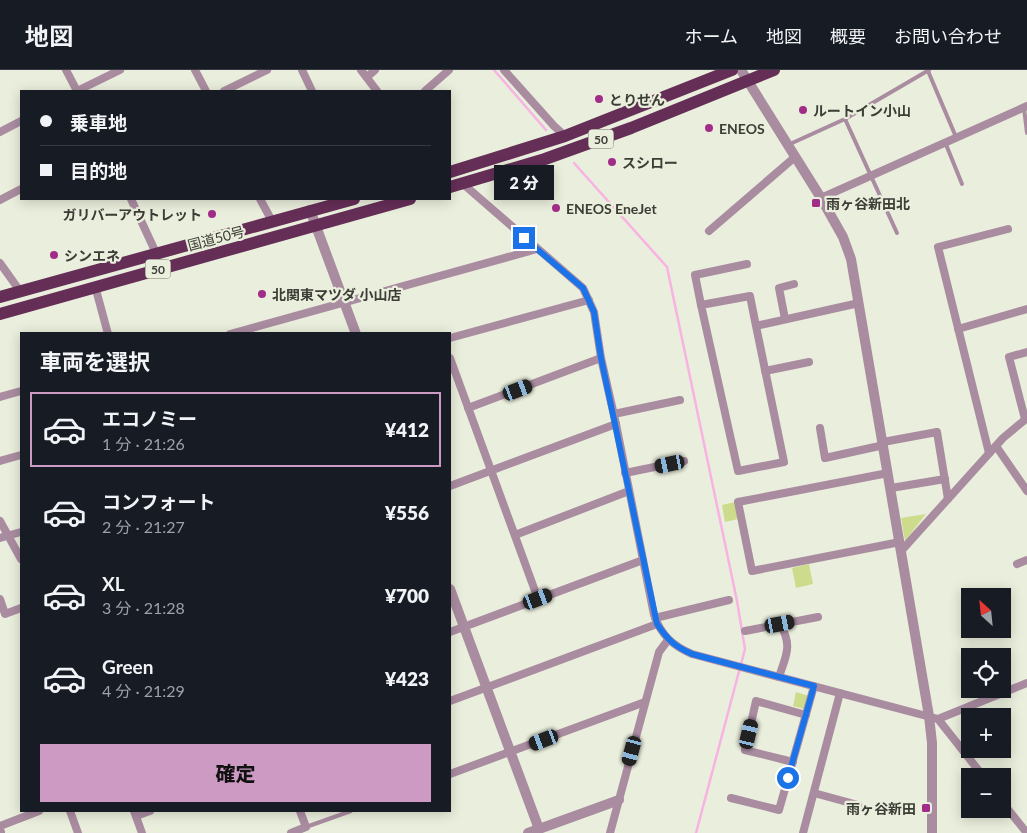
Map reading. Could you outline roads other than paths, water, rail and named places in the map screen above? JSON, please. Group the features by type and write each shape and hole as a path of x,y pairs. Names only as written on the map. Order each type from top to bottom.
{"highway":[{"name":"50","path":"451,172 565,136 732,70"},
{"name":"50","path":"456,185 545,158 631,128 744,75 774,70"},
{"name":"国道50号","path":"0,297 350,200"},
{"name":"国道50号","path":"0,314 407,200"}],"street":[{"path":"66,70 76,90"},
{"path":"79,90 120,70"},
{"path":"195,70 205,90"},
{"path":"226,90 268,70"},
{"path":"302,70 312,90"},
{"path":"361,70 376,90"},
{"path":"367,77 375,70"},
{"path":"426,90 449,70"},
{"path":"504,70 565,136"},
{"path":"744,75 821,198 847,245 852,259 901,546 934,718 932,743 932,833"},
{"path":"821,198 1025,106"},
{"path":"0,132 20,122"},
{"path":"709,231 795,156"},
{"path":"456,185 583,288 589,300 594,312 601,358 656,621 668,640 692,654 934,718 976,768"},
{"path":"0,200 20,190"},
{"path":"131,200 156,254"},
{"path":"261,200 272,221"},
{"path":"310,210 355,332"},
{"path":"989,453 938,247 1008,229"},
{"path":"237,332 537,250"},
{"path":"0,263 20,291"},
{"path":"701,305 750,296 784,462 738,471 701,305 695,275 746,264"},
{"path":"785,319 779,288 794,284"},
{"path":"95,286 107,332"},
{"path":"451,338 589,300"},
{"path":"756,326 859,303"},
{"path":"958,329 1027,309"},
{"path":"888,473 738,502 752,572 901,546 948,499 989,453 1026,419 1009,357 1027,352"},
{"path":"468,408 601,358"},
{"path":"451,361 538,599"},
{"path":"765,371 809,362"},
{"path":"0,397 20,391"},
{"path":"614,414 680,400"},
{"path":"451,486 616,424"},
{"path":"820,428 826,458 883,443 937,432 948,499"},
{"path":"996,446 1027,491"},
{"path":"0,461 20,455"},
{"path":"626,473 684,461"},
{"path":"891,488 944,479"},
{"path":"515,535 629,491"},
{"path":"0,521 20,557"},
{"path":"0,538 20,532"},
{"path":"451,632 642,560"},
{"path":"1017,564 1027,560"},
{"path":"451,592 539,829"},
{"path":"0,599 5,614 20,608"},
{"path":"451,702 656,621 728,600"},
{"path":"745,631 818,617"},
{"path":"779,677 788,644 787,637 780,624"},
{"path":"610,833 659,652 668,640"},
{"path":"934,718 1027,682"},
{"path":"731,798 779,810 814,686"},
{"path":"803,833 840,693"},
{"path":"792,762 745,750 756,701 806,714"},
{"path":"451,774 646,702"},
{"path":"814,793 858,805"},
{"path":"528,833 619,800"},
{"path":"0,826 36,812"},
{"path":"70,812 78,833"},
{"path":"291,833 306,827 300,812"},
{"path":"1011,813 1027,833"},
{"path":"135,814 142,833"}],"lane":[{"path":"788,145 845,119 928,70 956,137"},
{"path":"1025,106 1027,133"},
{"path":"845,119 897,233"},
{"path":"944,142 962,184"},
{"path":"306,827 348,812"}],"waterway":[{"path":"494,70 546,130"},
{"path":"574,163 667,267 737,601 745,649 696,833"}],"place":[{"name":"とりせん","path":"599,99"},
{"name":"ルートイン小山","path":"803,110"},
{"name":"ENEOS","path":"709,128"},
{"name":"スシロー","path":"612,162"},
{"name":"雨ヶ谷新田北","path":"816,203"},
{"name":"ENEOS EneJet","path":"556,208"},
{"name":"ガリバーアウトレット","path":"212,214"},
{"name":"シンエネ","path":"54,255"},
{"name":"北関東マツダ 小山店","path":"262,294"},
{"name":"雨ヶ谷新田","path":"926,808"}]}
